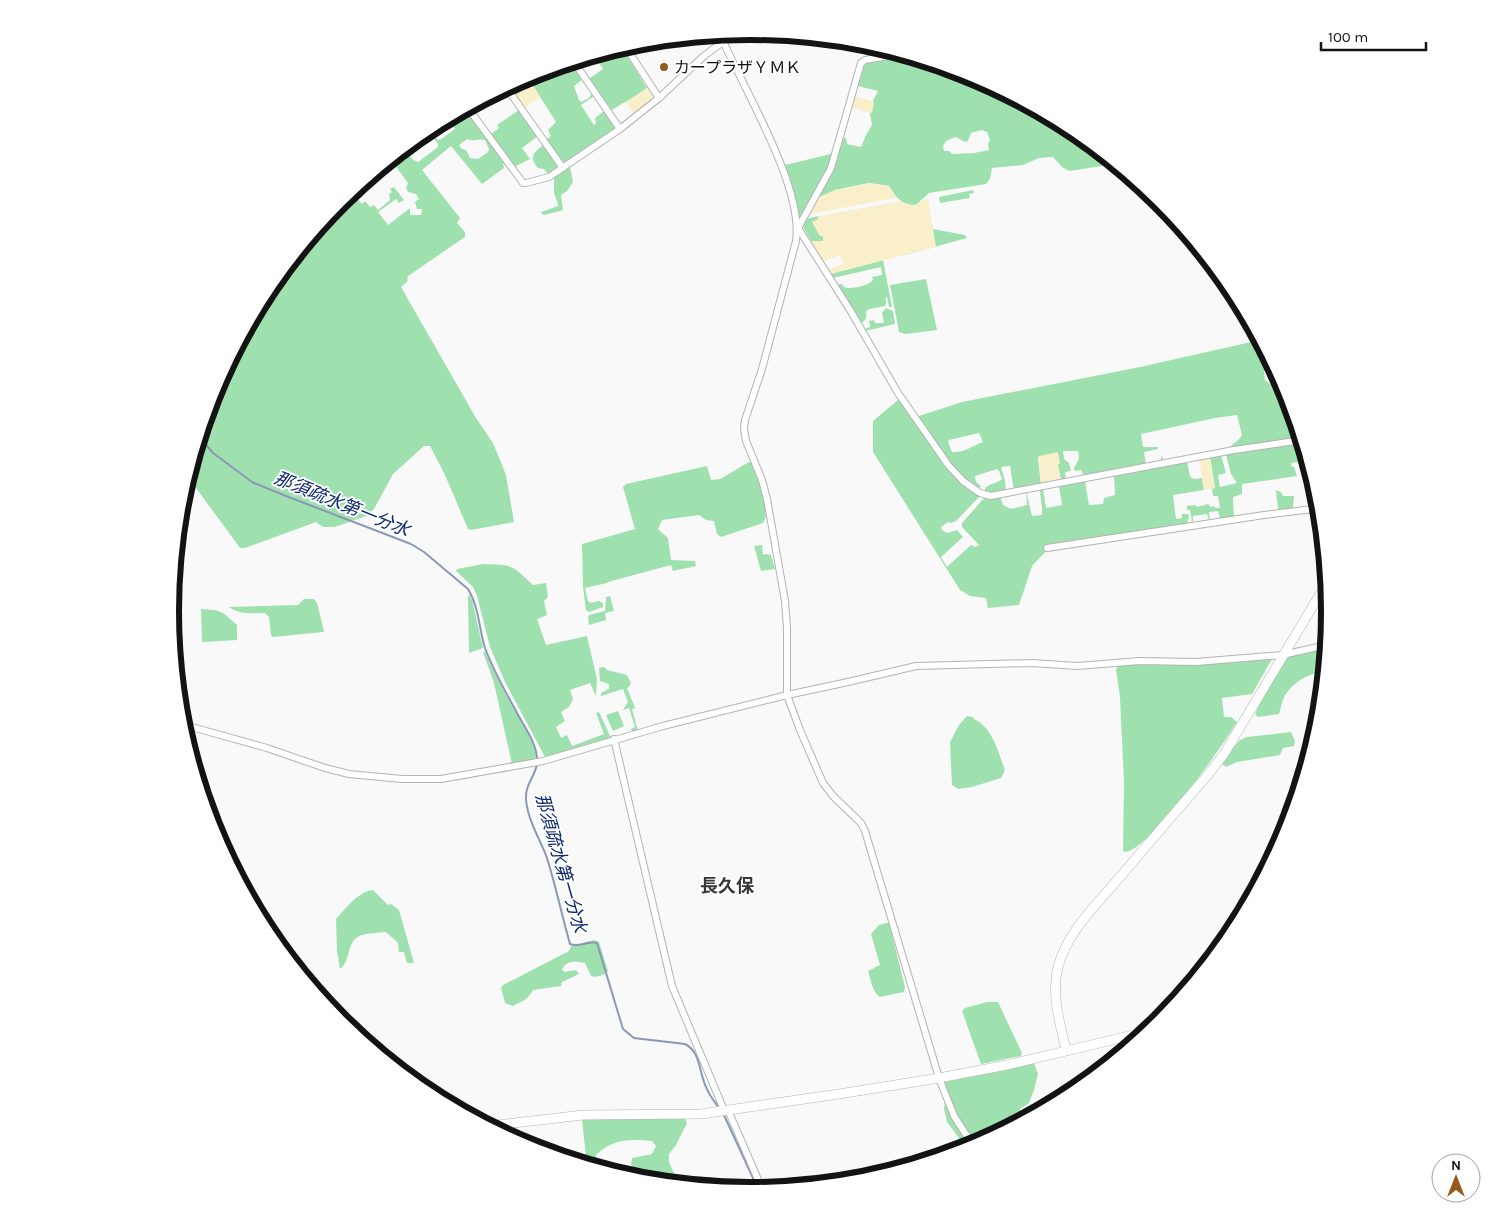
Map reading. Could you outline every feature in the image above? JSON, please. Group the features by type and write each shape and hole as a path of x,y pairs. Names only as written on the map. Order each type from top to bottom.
{"street":[{"path":"472,113 523,183 526,184 548,177 620,129 723,42 776,152 788,183 798,228 850,310 898,393 949,466 963,481 985,495 991,496 1224,452 1296,441"},
{"path":"630,53 659,98"},
{"path":"886,56 865,60 861,63 831,168 798,228 762,369 745,420 744,429 746,441 762,480 767,499 785,601 788,628 787,695 823,783 833,796 861,823 865,831 939,1078 954,1116 969,1139"},
{"path":"577,67 620,129"},
{"path":"511,93 563,168"},
{"path":"1047,548 1312,509"},
{"path":"1066,1050 1055,990 1062,954 1083,921 1208,776 1224,754 1321,592"},
{"path":"191,727 349,774 423,780 441,779 543,761 614,740 787,695 916,666 1032,663 1077,666 1140,661 1196,662 1282,655 1321,646"},
{"path":"614,740 672,986 760,1183"},
{"path":"500,1125 583,1115 679,1115 726,1110 939,1078 1007,1065 1134,1035"}],"green space":[{"path":"625,54 647,88 612,110 589,79 603,69 598,61"},
{"path":"891,57 934,70 969,84 1003,99 1036,117 1068,136 1107,165 1069,171 1062,167 1053,157 1039,158 1023,165 992,168 990,179 986,184 929,193 916,205 907,204 900,200 889,186 869,183 835,190 811,209 799,222 780,170 785,165 839,152 844,138 846,138 847,144 861,147 872,125 869,108 878,91 858,86 864,66 868,62","holes":["982,130 987,132 990,140 988,144 989,150 974,153 952,154 949,151 944,151 943,146 946,141 956,137 965,142 968,141 971,133"]},
{"path":"576,67 583,79 574,86 579,100 581,102 589,98 592,93 594,96 581,105 594,125 596,123 595,118 604,111 614,129 563,163 546,140 551,136 548,130 556,122 532,84"},
{"path":"532,84 515,96 513,92"},
{"path":"519,110 538,136 522,148 530,159 514,167 490,135 499,128 497,125"},
{"path":"470,114 516,179 503,162 504,168 482,184 451,146 422,170 460,218 457,223 465,232 465,237 408,276 407,282 401,287 476,418 493,443 506,475 514,522 468,529 445,475 430,446 424,446 393,474 374,509 366,516 335,527 323,527 316,522 245,548 240,548 193,484 209,428 238,359 275,294 297,264 346,207 356,198 362,204 365,201 370,207 374,205 378,210 390,200 389,194 392,192 390,189 394,187 404,200 399,203 396,199 378,212 388,225 410,208 410,215 421,215 422,209 417,209 415,202 419,199 416,194 408,192 406,188 408,183 395,165 409,154 412,159 418,162 438,147 438,144 432,137 434,136 440,140 455,129 452,125","holes":["467,139 485,140 489,149 488,152 478,159 470,158 466,150 462,149 459,145"]},
{"path":"543,145 559,168 548,174 544,169 538,168 533,158 533,155"},
{"path":"567,167 570,167 573,182 567,191 561,195 563,210 544,215 541,212 558,206 554,193 554,177"},
{"path":"973,190 974,193 969,194 970,198 940,203 939,197"},
{"path":"819,216 817,220 812,222 823,237 823,241 811,241 802,225 805,219"},
{"path":"932,224 933,229 965,235 967,238 905,255"},
{"path":"883,260 892,307 889,307 886,297 885,306 866,311 866,319 860,323 837,285 842,284 844,287 850,288 867,284 873,280 872,277 882,275 881,267 833,278 830,274"},
{"path":"926,279 937,330 906,334 899,332 890,285"},
{"path":"886,308 893,311 895,324 865,331 865,329 870,327 869,319 870,321 874,320 875,323 884,323 882,313"},
{"path":"1253,341 1268,370 1264,371 1265,380 1275,387 1292,428 1302,461 1291,463 1297,476 1242,484 1242,494 1233,497 1234,518 1220,519 1218,511 1209,512 1210,520 1207,514 1193,516 1192,522 1190,510 1187,510 1187,506 1195,505 1197,507 1208,504 1211,507 1220,508 1218,496 1213,496 1212,489 1215,488 1210,457 1221,455 1226,473 1218,475 1220,487 1237,483 1231,474 1226,455 1229,448 1242,435 1237,415 1141,434 1143,447 1158,447 1158,449 1144,452 1146,464 1161,461 1162,456 1164,462 1084,477 1081,470 1075,471 1074,468 1079,459 1078,451 1063,451 1064,459 1069,463 1071,471 1065,472 1066,480 1061,481 1058,465 1039,456 1041,484 1014,491 1010,466 1001,467 1006,491 991,494 985,492 985,488 1002,479 997,469 975,476 976,482 981,486 978,489 953,469 954,476 980,496 956,521 948,522 941,527 947,533 957,530 963,537 941,557 947,567 971,545 975,547 979,545 962,527 962,523 985,497 1000,496 1003,505 1011,509 1027,505 1026,491 1032,516 1042,515 1040,490 1043,489 1046,508 1062,505 1059,486 1085,481 1089,505 1103,504 1104,498 1115,495 1114,476 1187,461 1190,477 1194,479 1202,478 1204,490 1173,495 1176,519 1182,518 1182,514 1188,514 1187,524 1052,545 1032,566 1019,605 988,608 986,598 970,596 960,590 873,452 873,421 898,400 913,418 962,402 1140,367","holes":["979,433 983,442 964,450 952,452 949,440"]},
{"path":"749,462 752,463 755,469 763,493 766,511 763,523 721,537 717,534 714,521 706,520 699,515 662,520 658,529 668,538 671,560 695,561 696,566 673,571 671,565 585,588 588,601 591,603 599,601 603,603 603,607 589,612 586,610 583,587 582,544 635,529 623,487 626,484 707,466 711,480 720,479"},
{"path":"1276,490 1281,492 1283,496 1294,496 1293,508 1278,510"},
{"path":"762,545 763,555 771,555 775,569 761,571 754,546"},
{"path":"483,564 511,567 533,585 546,583 548,597 544,601 547,615 537,619 546,645 587,636 597,679 596,696 590,683 570,690 573,699 569,707 561,712 565,721 556,727 561,738 567,735 572,746 604,734 596,713 599,712 611,738 545,757 505,682 490,647 473,587 456,571 457,569"},
{"path":"468,595 472,600 483,648 469,653"},
{"path":"610,596 614,611 605,613 606,620 589,625 589,615 605,611 606,597"},
{"path":"304,599 314,599 317,603 323,632 273,637 271,635 269,617 265,613 242,612 229,607 298,605"},
{"path":"201,609 218,611 228,617 237,625 237,640 202,642"},
{"path":"1321,645 1318,673 1308,676 1289,690 1279,714 1258,717 1255,714 1264,695 1289,652 1302,647 1304,649"},
{"path":"483,652 485,652 528,734 536,760 512,764 494,683"},
{"path":"1270,657 1272,659 1252,694 1222,698 1224,717 1231,717 1237,722 1202,773 1152,833 1138,846 1126,852 1123,851 1124,782 1120,697 1116,670 1118,665 1146,662"},
{"path":"604,667 607,670 627,675 631,683 627,688 635,708 632,709 638,731 632,731 631,729 635,727 629,708 623,710 628,702 623,689 601,696 601,693 609,689 609,684 600,681 599,668"},
{"path":"618,711 624,726 613,731 606,715"},
{"path":"967,716 973,717 986,728 997,748 1005,770 1001,778 972,787 958,789 952,785 950,742 959,725"},
{"path":"1291,732 1295,741 1294,746 1283,748 1280,755 1237,762 1226,767 1222,764 1222,761 1240,740 1247,737"},
{"path":"373,890 388,905 391,904 399,910 414,963 407,963 404,952 399,952 398,943 386,932 365,934 357,938 351,946 344,965 340,969 337,951 336,919 357,897"},
{"path":"889,923 905,987 904,992 880,997 873,989 868,971 880,965 871,934 879,925"},
{"path":"594,940 599,942 608,971 605,974 593,977 585,963 569,963 562,969 564,972 576,970 579,974 562,982 561,986 533,990 527,998 513,1006 505,1003 501,988 503,985 569,951 571,946"},
{"path":"987,1002 998,1002 1022,1053 1021,1056 981,1064 962,1011 965,1008"},
{"path":"1034,1063 1038,1074 1029,1103 1021,1108 1017,1116 962,1142 947,1122 944,1109 945,1101 940,1085 944,1080"},
{"path":"623,1116 685,1119 687,1123 676,1145 669,1154 669,1162 676,1178 633,1171 632,1158 652,1154 656,1146 652,1141 622,1141 602,1150 596,1155 597,1162 586,1159 582,1120 584,1118"}],"sand":[{"path":"532,84 540,97 524,108 515,96"},
{"path":"647,88 652,95 652,101 634,115 626,102"},
{"path":"855,96 874,102 872,113 852,108"},
{"path":"869,183 889,186 896,198 809,214 819,197 835,190"},
{"path":"928,199 936,247 830,274 827,270 843,264 840,255 823,262 811,241 823,241 823,237 819,235 812,222 817,220 819,216 901,201 913,205"},
{"path":"1058,452 1061,481 1041,484 1039,456"},
{"path":"1210,457 1215,488 1204,490 1199,459"}],"waterway":[{"name":"那須疏水第一分水","path":"204,443 213,453 252,482 411,544 424,552 468,589 472,596 488,656 535,747 537,760"},
{"name":"那須疏水第一分水","path":"537,764 526,794 527,808 547,858 570,944 597,943 623,1029 634,1038 685,1044 690,1048 697,1057 707,1090 719,1108"},
{"name":"那須疏水第一分水","path":"723,1113 755,1183"}],"place":[{"name":"カープラザＹＭＫ","path":"664,67"}],"district":[{"name":"長久保","path":"727,886"}]}
